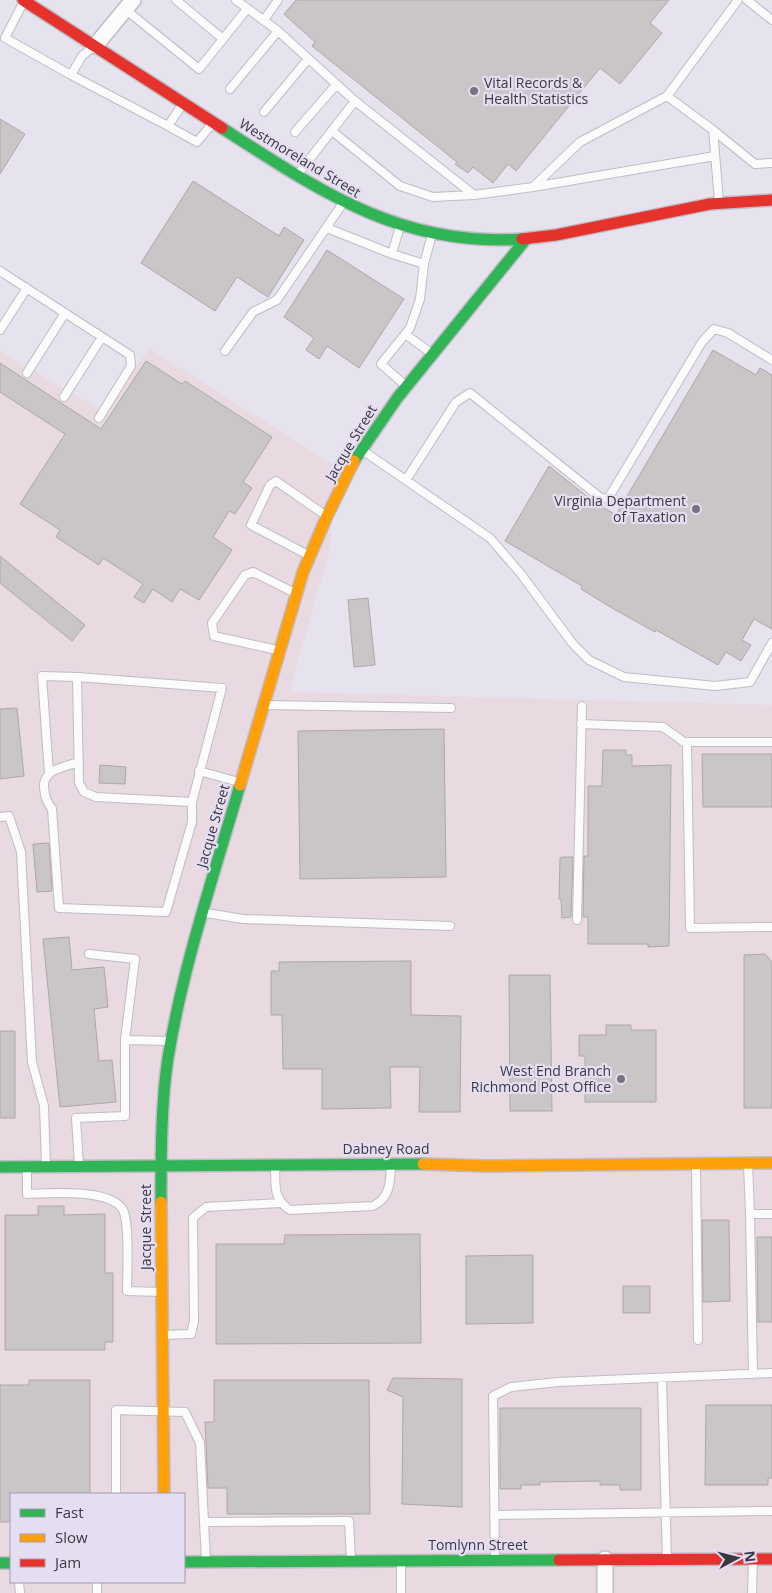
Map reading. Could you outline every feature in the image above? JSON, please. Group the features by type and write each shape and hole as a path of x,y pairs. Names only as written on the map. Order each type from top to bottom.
{"street":[{"name":"Westmoreland Street","path":"24,0 296,176 343,203 400,226 433,234 490,240 526,239 720,203 772,200"},
{"path":"95,46 129,5"},
{"name":"Jacque Street","path":"164,1493 161,1335 161,1166 164,1090 181,992 263,705 310,556 327,516 362,450 407,386 526,239"},
{"name":"Dabney Road","path":"0,1167 392,1163 488,1166 772,1163"},
{"path":"605,1559 605,1593"},
{"name":"Tomlynn Street","path":"185,1562 772,1559"}],"lane":[{"path":"24,0 5,38 197,142 213,123"},
{"path":"176,0 223,39"},
{"path":"236,0 278,31 355,101 474,195"},
{"path":"264,20 278,0"},
{"path":"533,187 580,142 667,96 738,0"},
{"path":"747,0 772,20"},
{"path":"129,5 199,69 247,8"},
{"path":"230,89 278,31"},
{"path":"71,75 82,56 95,46"},
{"path":"264,112 308,59"},
{"path":"295,132 336,85"},
{"path":"667,96 755,164 772,163"},
{"path":"296,176 355,101"},
{"path":"168,126 183,104"},
{"path":"713,130 720,203"},
{"path":"332,131 400,186 433,197 474,195 533,187 715,156"},
{"path":"225,351 253,312 277,300 328,228 343,203"},
{"path":"392,254 400,226"},
{"path":"328,228 392,254 424,264"},
{"path":"407,386 381,364 410,328 420,299 424,264 433,234"},
{"path":"0,271 130,355 131,366 99,418"},
{"path":"0,330 27,288"},
{"path":"27,373 65,313"},
{"path":"406,480 456,402 470,393 602,499 609,497 702,342 714,329 728,333 772,360"},
{"path":"405,334 433,354"},
{"path":"64,396 102,337"},
{"path":"362,450 490,538 522,574 573,644 590,660 624,677 715,686 750,682 772,643"},
{"path":"310,556 251,525 270,485 276,482 327,516"},
{"path":"279,651 214,636 212,623 245,575 253,572 297,594"},
{"path":"42,676 77,676 222,688 199,771 192,802 189,832 166,912 60,908 52,809 45,799 44,780 48,773 42,676"},
{"path":"77,676 79,783 84,792 96,797 192,802"},
{"path":"263,705 452,708"},
{"path":"577,920 582,706"},
{"path":"581,724 663,727 687,742 772,742"},
{"path":"687,742 690,928 772,927"},
{"path":"48,773 79,762"},
{"path":"199,771 241,782"},
{"path":"0,817 9,816 21,852 32,1062 44,1106 46,1167"},
{"path":"204,913 244,919 450,926"},
{"path":"79,1166 76,1118 125,1116 125,1040 135,959 89,954"},
{"path":"125,1040 171,1042"},
{"path":"276,1165 276,1190 280,1203 290,1210 373,1206 382,1202 389,1190 392,1163"},
{"path":"696,1164 698,1340"},
{"path":"748,1164 753,1374"},
{"path":"27,1167 26,1194 95,1195 114,1202 123,1210 126,1234 127,1291 161,1292"},
{"path":"161,1335 192,1334 194,1322 193,1218 206,1207 280,1203"},
{"path":"750,1214 772,1214"},
{"path":"495,1560 493,1396 511,1387 558,1382 772,1374"},
{"path":"662,1378 667,1559"},
{"path":"116,1493 116,1410 184,1412 200,1443 206,1562"},
{"path":"494,1515 666,1511 772,1511"},
{"path":"204,1522 349,1521 351,1560"},
{"path":"752,1593 753,1559"},
{"path":"401,1560 401,1593"}],"shaded area":[{"path":"150,349 335,466 330,549 289,692 772,705 772,1593 0,1593 0,351 99,409"}],"building":[{"name":"Vital Records & Health Statistics","path":"296,0 669,0 650,23 662,33 620,84 600,68 516,171 508,164 493,183 473,167 468,173 455,164 457,162 312,46 315,42 284,14"},
{"path":"0,119 25,134 0,174"},
{"path":"193,181 279,236 284,227 304,240 268,297 237,277 215,311 141,263"},
{"path":"327,250 404,299 359,368 327,346 319,359 306,350 314,338 284,317"},
{"name":"Virginia Department of Taxation","path":"713,350 756,375 760,368 772,375 772,629 754,619 742,640 751,645 741,661 726,652 718,665 612,608 581,589 582,586 505,541 549,466 594,502 616,515"},
{"path":"146,361 182,384 185,381 272,437 243,482 252,488 235,514 229,511 213,537 232,550 199,600 180,589 172,602 153,589 144,603 134,597 143,584 103,558 99,565 56,537 60,530 20,504 65,434 0,392 0,363 101,429"},
{"path":"0,556 85,625 72,641 0,583"},
{"path":"368,598 375,665 354,667 348,600"},
{"path":"17,708 24,776 0,779 0,709"},
{"path":"444,729 446,877 300,879 298,731"},
{"path":"603,750 626,750 626,755 632,755 632,766 671,765 669,946 648,947 648,944 588,944 588,917 583,917 584,856 588,856 588,786 602,786"},
{"path":"702,754 772,754 772,807 703,807"},
{"path":"100,765 126,767 125,784 99,783"},
{"path":"49,843 52,891 37,892 33,844"},
{"path":"573,857 571,917 562,918 561,899 559,899 560,858"},
{"path":"69,937 72,970 104,967 108,1007 94,1009 99,1061 112,1060 116,1102 60,1107 43,939"},
{"path":"765,954 772,962 772,1108 744,1108 744,955"},
{"path":"411,961 411,1015 461,1016 460,1112 419,1112 420,1067 390,1067 391,1108 322,1109 322,1069 283,1069 282,1015 271,1015 271,971 279,971 279,962"},
{"path":"509,975 550,975 552,1111 510,1111"},
{"name":"West End Branch Richmond Post Office","path":"606,1025 631,1025 631,1030 656,1030 656,1102 585,1102 585,1056 579,1056 579,1035 606,1035"},
{"path":"0,1031 15,1031 15,1118 0,1118"},
{"path":"38,1206 64,1206 64,1215 105,1214 105,1273 113,1273 113,1342 105,1342 105,1350 5,1350 5,1215 38,1215"},
{"path":"702,1220 729,1220 730,1301 703,1302"},
{"path":"420,1234 421,1343 216,1344 216,1244 284,1244 285,1235"},
{"path":"757,1237 772,1237 772,1322 758,1322"},
{"path":"533,1255 533,1323 466,1324 466,1256"},
{"path":"623,1286 650,1286 650,1313 623,1313"},
{"path":"393,1378 462,1379 462,1507 402,1504 403,1397 387,1390"},
{"path":"29,1380 90,1380 90,1493 10,1493 10,1522 0,1522 0,1385 29,1385"},
{"path":"214,1380 369,1380 370,1514 227,1514 227,1488 208,1488 205,1422 214,1422"},
{"path":"706,1405 772,1405 772,1478 768,1478 768,1485 705,1485"},
{"path":"500,1408 641,1408 641,1490 620,1490 620,1485 600,1485 600,1481 540,1482 540,1485 521,1485 521,1489 500,1489"}],"traffic: fast":[{"path":"222,128 328,193 363,210 399,224 437,234 478,239 522,239"},
{"path":"354,461 398,397 526,239"},
{"path":"161,1202 164,1093 174,1023 200,920 240,785"},
{"path":"0,1167 423,1164"},
{"path":"185,1562 559,1560"},
{"path":"0,1563 10,1563"}],"traffic: slow":[{"path":"240,785 303,572 327,516 354,461"},
{"path":"423,1164 488,1166 772,1163"},
{"path":"161,1202 164,1493"}],"traffic: jam":[{"path":"23,0 222,128"},
{"path":"522,239 556,235 710,204 772,200"},
{"path":"559,1560 772,1559"}],"place":[{"name":"Vital Records & Health Statistics","path":"474,91"},
{"name":"Virginia Department of Taxation","path":"696,509"},
{"name":"West End Branch Richmond Post Office","path":"621,1079"}]}
